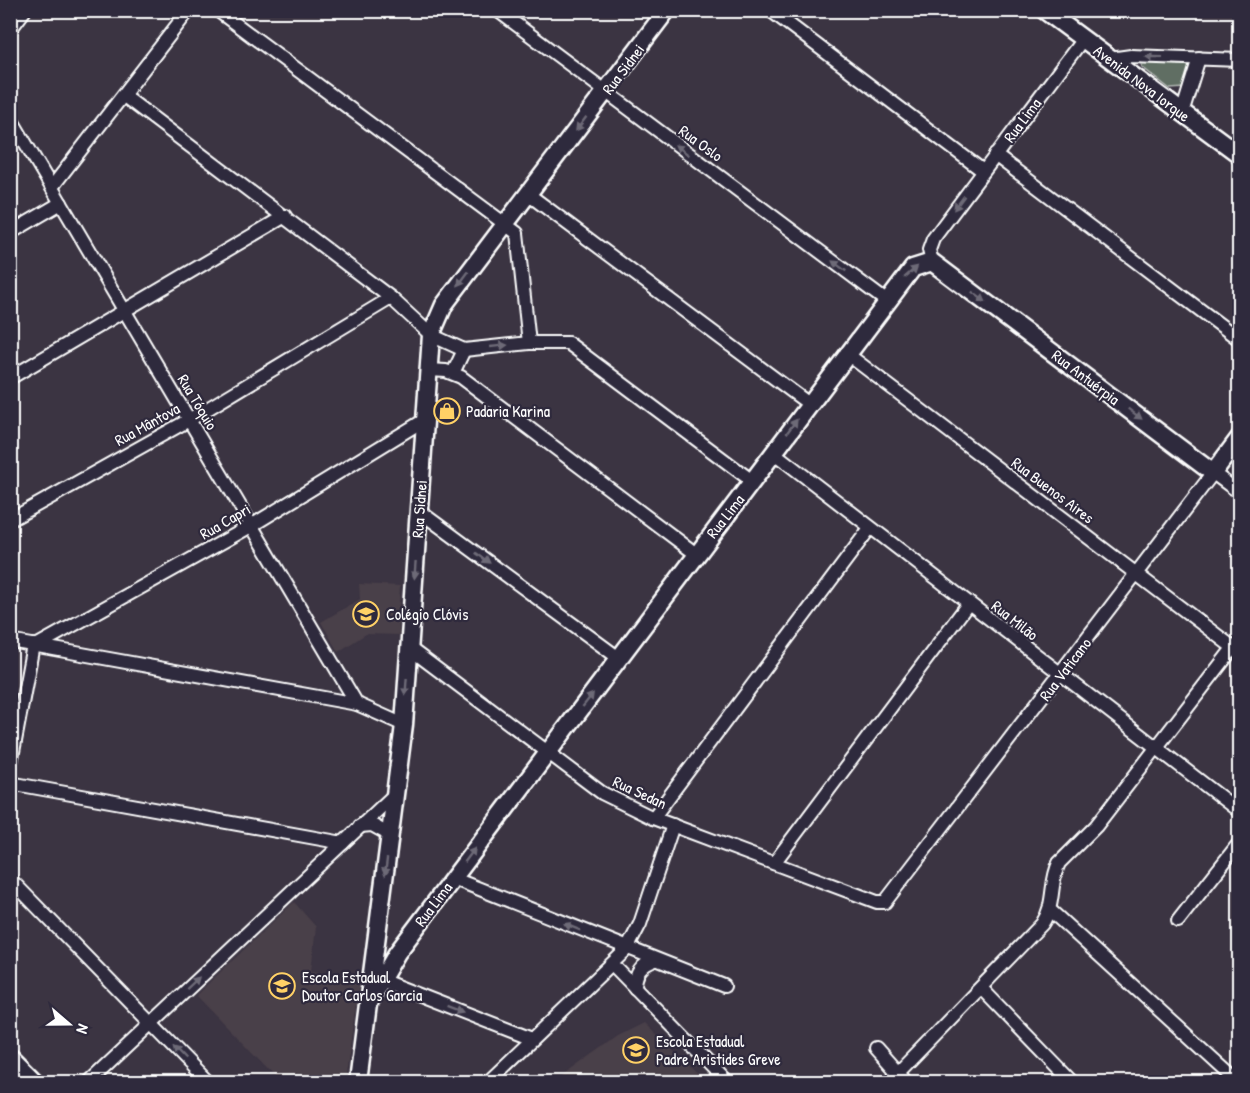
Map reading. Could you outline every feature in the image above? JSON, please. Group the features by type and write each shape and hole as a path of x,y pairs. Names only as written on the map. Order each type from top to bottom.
{"main road":[{"name":"Rua Sidnei","path":"358,1083 404,725 431,335 444,305 667,10"},
{"name":"Avenida Nova Iorque","path":"1044,10 1239,155"},
{"name":"Rua Lima","path":"368,1004 386,980 397,952 546,752 620,659 846,353 909,271 932,262"},
{"name":"Rua Antuérpia","path":"932,262 1213,473"},
{"name":"Rua Vaticano","path":"1213,473 1239,437"},
{"path":"376,945 385,952 397,952"},
{"path":"376,945 386,980"}],"street":[{"path":"10,30 25,10"},
{"path":"52,187 189,10"},
{"path":"217,10 517,233 529,343"},
{"name":"Rua Oslo","path":"497,10 886,301"},
{"path":"770,10 983,171"},
{"name":"Rua Lima","path":"932,262 929,250 933,239 1083,39"},
{"path":"1110,59 1131,56 1239,60"},
{"path":"1182,113 1198,58"},
{"path":"124,96 391,298 431,335 464,350 529,343 568,343 752,481"},
{"name":"Rua Tóquio","path":"10,117 357,704"},
{"path":"995,155 1239,340"},
{"path":"528,194 809,404"},
{"path":"10,233 61,203"},
{"path":"10,378 285,216"},
{"name":"Rua Mântova","path":"10,520 189,420 391,298"},
{"path":"453,373 464,350"},
{"name":"Rua Buenos Aires","path":"846,353 1237,650"},
{"path":"429,370 453,373 696,554"},
{"name":"Rua Capri","path":"34,646 251,526 426,419"},
{"name":"Rua Milão","path":"773,452 1060,676 1158,748 1239,812"},
{"name":"Rua Antuérpia","path":"1213,473 1239,493"},
{"name":"Rua Vaticano","path":"889,900 1213,473"},
{"path":"419,511 620,659"},
{"path":"653,818 870,528"},
{"path":"774,863 968,604"},
{"path":"10,641 357,704 404,725"},
{"path":"10,768 34,646"},
{"name":"Rua Sedan","path":"409,648 602,794 653,818 877,902 889,900"},
{"path":"876,1048 898,1080 981,988 1031,937 1051,911 1055,870 1059,863 1091,833 1237,650"},
{"path":"10,783 343,843"},
{"path":"90,1083 395,794"},
{"path":"360,826 372,825 390,835"},
{"path":"488,1083 627,949 640,924 673,825"},
{"path":"1178,921 1239,842"},
{"path":"453,878 724,986"},
{"path":"10,879 208,1083"},
{"path":"1051,911 1238,1083"},
{"path":"635,988 635,980 642,967 655,960"},
{"path":"612,964 728,1083"},
{"path":"386,980 532,1040"},
{"path":"981,988 1072,1083"},
{"path":"10,1056 36,1083"}],"shaded area":[{"name":"Colégio Clóvis","path":"359,584 400,586 398,621 400,635 366,634 338,652 321,622 360,599"},
{"name":"Escola Estadual Doutor Carlos Garcia","path":"294,902 316,927 311,971 360,977 345,1082 280,1082 196,995"},
{"name":"Escola Estadual Padre Aristides Greve","path":"644,1023 706,1082 554,1082 618,1036"}],"green space":[{"path":"1141,63 1187,65 1190,69 1185,88 1170,89 1142,67"}],"place":[{"name":"Padaria Karina","path":"447,411"},
{"name":"Colégio Clóvis","path":"366,614"},
{"name":"Escola Estadual Doutor Carlos Garcia","path":"282,986"},
{"name":"Escola Estadual Padre Aristides Greve","path":"636,1050"}]}
